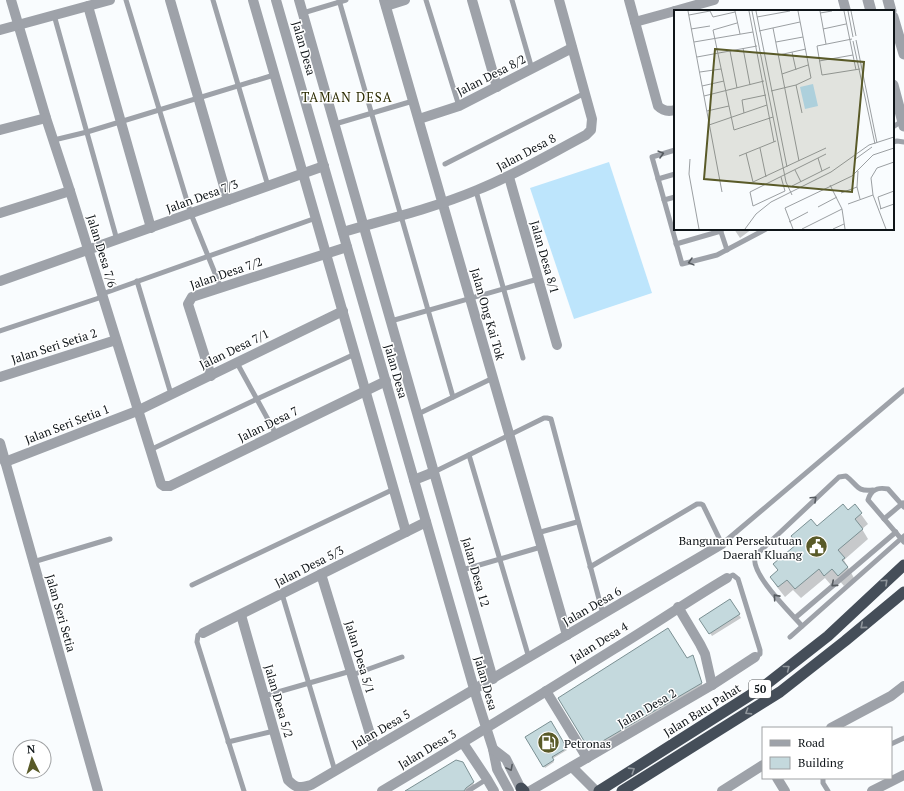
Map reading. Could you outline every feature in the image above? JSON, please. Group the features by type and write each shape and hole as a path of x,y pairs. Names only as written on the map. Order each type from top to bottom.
{"highway":[{"name":"Jalan Batu Pahat","path":"598,791 763,687 828,636 904,565"},
{"name":"50","path":"622,791 780,692 904,592"}],"street":[{"name":"Jalan Desa 7/6","path":"11,0 46,118 70,191 149,450 161,484"},
{"path":"0,30 110,0"},
{"path":"170,0 228,200"},
{"path":"253,0 406,532"},
{"name":"Jalan Desa","path":"276,0 493,750 497,769 509,791"},
{"name":"Jalan Desa","path":"299,0 434,472"},
{"path":"385,3 406,0"},
{"path":"472,0 497,87"},
{"name":"Jalan Desa 8","path":"343,232 443,203 509,177 586,135 591,130 592,119 559,0"},
{"path":"629,0 658,106 663,110 671,112 674,110"},
{"path":"679,10 714,0"},
{"path":"843,0 846,10"},
{"path":"868,0 871,10"},
{"path":"888,0 891,10"},
{"name":"Jalan Ong Kai Tok","path":"385,3 567,635"},
{"path":"88,6 151,228"},
{"path":"635,22 674,11"},
{"path":"894,20 904,54"},
{"name":"Jalan Desa 8/2","path":"419,120 459,106 572,48"},
{"path":"894,89 903,121"},
{"path":"0,130 46,118"},
{"name":"Jalan Desa 7/3","path":"0,281 324,166"},
{"name":"Jalan Desa 8/1","path":"509,177 557,345"},
{"path":"0,213 70,191"},
{"name":"Jalan Desa 7/2","path":"210,376 188,304 192,297 327,254 347,246"},
{"name":"Jalan Desa 7/1","path":"137,411 343,311"},
{"name":"Jalan Seri Setia 2","path":"0,377 116,340"},
{"name":"Jalan Desa 7","path":"161,484 164,486 170,486 386,381"},
{"name":"Jalan Seri Setia 1","path":"6,462 137,411"},
{"name":"Jalan Seri Setia","path":"0,443 98,791"},
{"path":"414,480 434,472"},
{"name":"Jalan Desa 12","path":"434,472 493,679"},
{"name":"Jalan Desa 5/3","path":"203,633 426,522"},
{"name":"Jalan Desa 6","path":"476,694 493,679 722,544"},
{"name":"Jalan Desa 5/1","path":"321,574 374,747"},
{"name":"Jalan Desa 4","path":"485,725 546,691 616,648 678,607 727,578"},
{"path":"678,607 705,654 712,685"},
{"name":"Jalan Desa 5/2","path":"241,615 288,780 294,786 300,788"},
{"name":"Jalan Desa 2","path":"524,790 572,767 712,685 755,657"},
{"path":"833,727 891,696 904,686"},
{"path":"546,691 587,758"},
{"name":"Jalan Desa 5","path":"300,788 311,785 374,747 476,694"},
{"name":"Jalan Desa 3","path":"382,791 463,743 485,725"},
{"path":"463,743 488,779 494,791"},
{"name":"Jalan Desa","path":"493,750 506,760 524,790"},
{"path":"722,791 762,766"},
{"path":"572,767 598,791"},
{"path":"872,791 904,775"},
{"path":"778,779 785,791"}],"lane":[{"path":"126,0 191,214 221,288"},
{"path":"213,0 268,186"},
{"path":"303,14 339,1 346,0"},
{"path":"426,0 459,106"},
{"path":"512,0 532,69"},
{"path":"339,1 453,397"},
{"path":"54,15 117,240"},
{"path":"54,140 87,132 274,75"},
{"path":"445,164 585,93"},
{"path":"335,124 413,101"},
{"path":"894,126 903,121"},
{"path":"894,142 897,140 904,142"},
{"path":"673,222 664,200 652,157 674,150"},
{"path":"658,179 674,174"},
{"path":"476,190 503,289 524,358"},
{"path":"664,200 674,198"},
{"path":"0,331 102,296 208,256 316,218"},
{"path":"674,230 676,244 682,264 716,255 764,230"},
{"path":"676,244 720,230 728,250"},
{"path":"391,321 538,279"},
{"path":"137,282 171,394"},
{"path":"149,450 355,354"},
{"path":"237,363 276,434"},
{"path":"418,414 493,378"},
{"path":"590,567 697,504 703,505 722,544 904,390"},
{"path":"434,472 544,418 551,420 577,522 603,614"},
{"path":"469,455 529,658"},
{"path":"802,626 764,584 757,570 754,560 755,556 839,477 846,476 854,485 863,491 882,488 888,489 903,504 884,519"},
{"path":"192,585 394,489"},
{"path":"790,636 903,539 868,502 869,495 873,490"},
{"path":"537,533 577,522"},
{"path":"795,618 896,532"},
{"path":"33,562 110,539"},
{"path":"462,570 541,547"},
{"path":"727,578 733,575 738,579 760,650 760,654 755,657"},
{"path":"282,594 335,771"},
{"path":"203,633 198,635 197,642 244,791"},
{"path":"264,696 351,673 402,657"},
{"path":"228,742 274,731"},
{"path":"892,744 904,738"},
{"path":"468,791 488,779"},
{"path":"823,779 823,783 828,791"}],"shaded area":[{"path":"609,162 652,293 574,319 530,188"}],"building":[{"name":"Bangunan Persekutuan Daerah Kluang","path":"843,504 848,510 855,504 862,513 855,519 863,529 838,550 845,558 842,560 848,567 838,576 832,569 824,576 819,569 795,589 787,580 778,587 770,577 778,570 773,564 797,544 791,536 811,519 817,526"},
{"path":"730,599 740,614 709,634 699,619"},
{"path":"668,628 687,658 693,655 702,683 589,749 558,698"},
{"path":"551,721 567,748 552,757 554,760 543,767 525,737"},
{"path":"456,760 463,762 474,782 464,791 405,791"}],"place":[{"name":"Bangunan Persekutuan Daerah Kluang","path":"817,547"},
{"name":"Petronas","path":"549,743"}],"district":[{"name":"TAMAN DESA","path":"347,97"}]}
